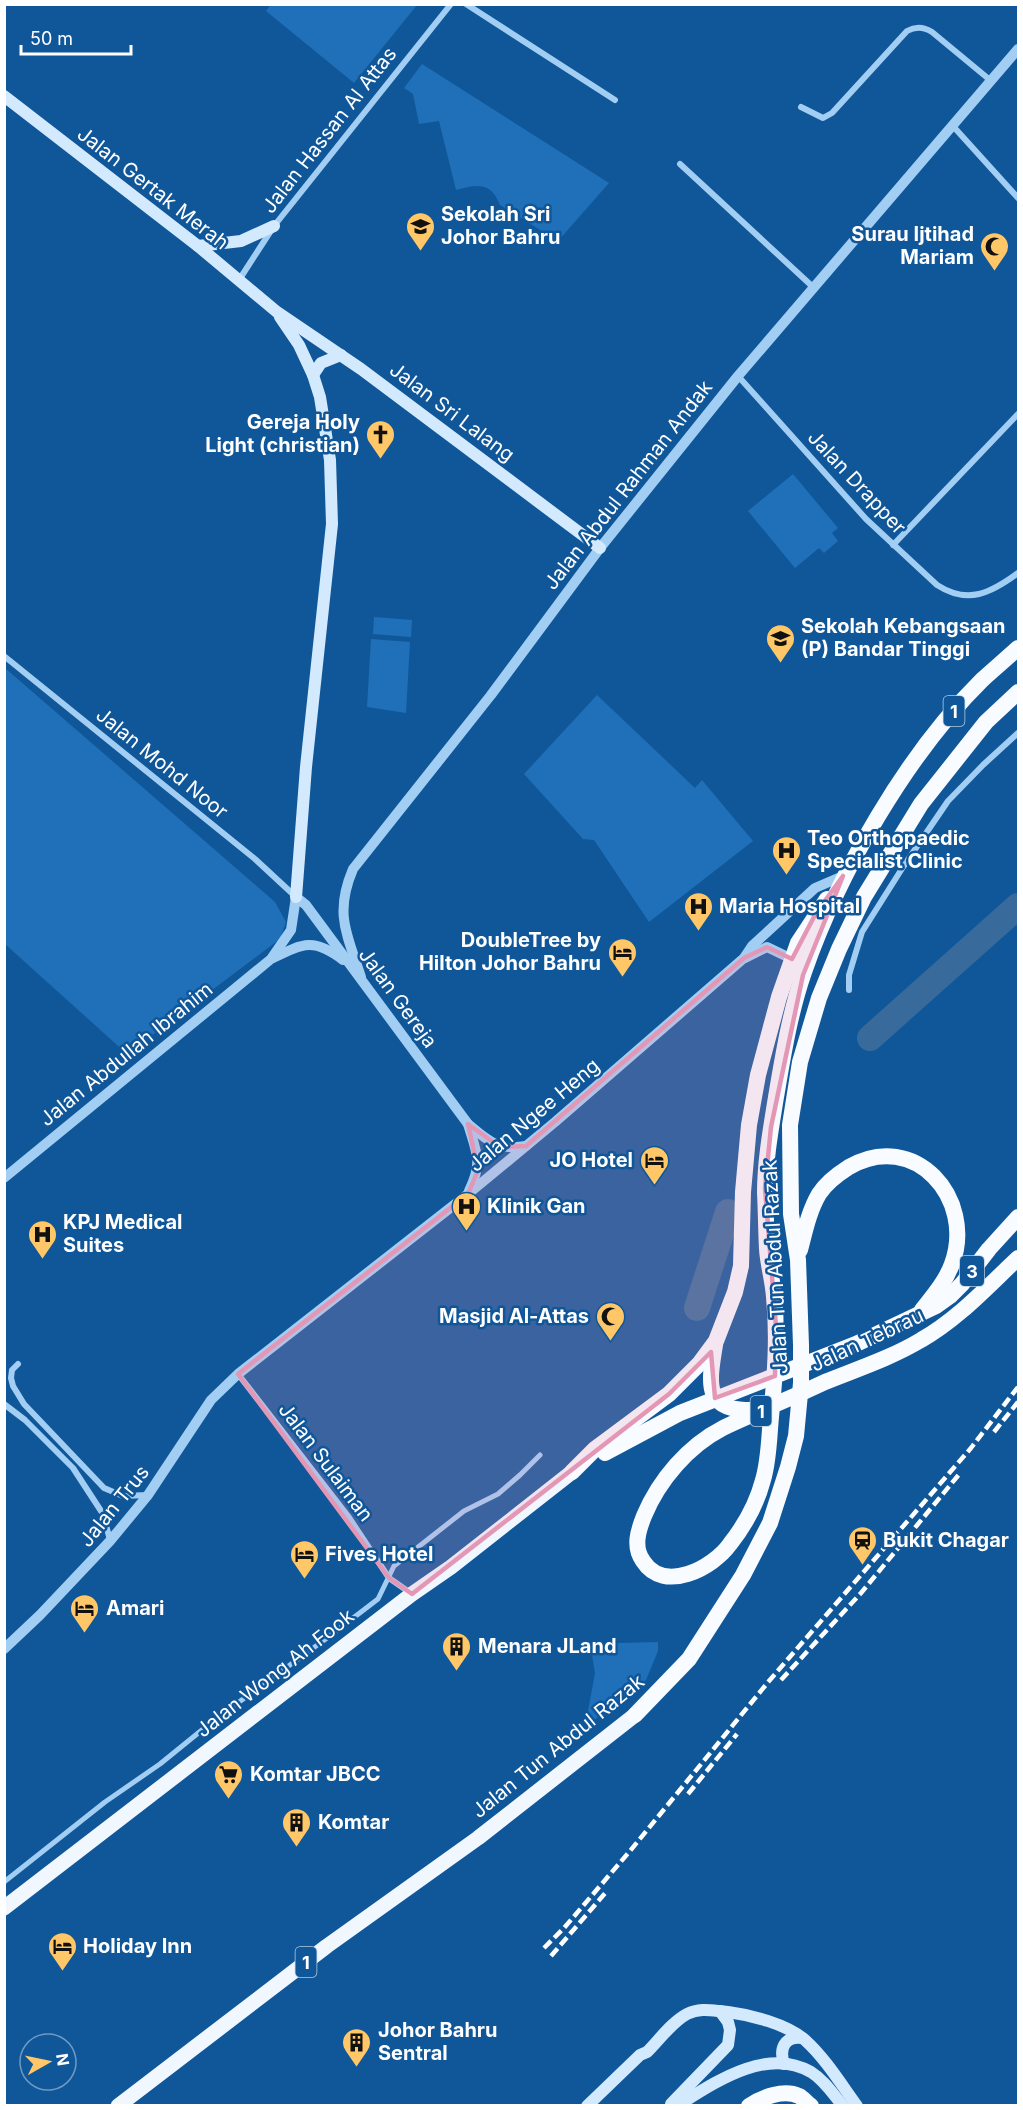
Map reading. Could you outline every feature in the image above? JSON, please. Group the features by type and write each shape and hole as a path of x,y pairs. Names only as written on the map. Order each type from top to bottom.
{"highway":[{"name":"Jalan Tun Abdul Razak","path":"724,1553 743,1528 757,1498 769,1448 776,1327 774,1293 767,1252 765,1188 771,1127 782,1061 803,975 843,876 900,782 956,709 983,679 1018,648"},
{"name":"Jalan Tun Abdul Razak","path":"635,1715 689,1659 753,1559 770,1523 796,1436 801,1383 801,1303 798,1260 791,1214 790,1125 800,1062 819,998 864,897 921,804 986,722 1018,692"},
{"path":"764,1410 736,1411 715,1398 711,1388 711,1368 716,1341 735,1292 741,1266 743,1191 749,1125 758,1075 798,943 843,876"},
{"path":"798,1260 807,1220 820,1193 837,1174 859,1162 885,1156 908,1160 929,1172 945,1189 955,1208 959,1236 952,1265 918,1316"},
{"name":"Jalan Tebrau","path":"572,1472 635,1436 715,1398 818,1360 918,1316 950,1296 1018,1217"},
{"name":"Jalan Tebrau","path":"724,1553 700,1569 678,1576 656,1574 646,1566 638,1552 638,1532 657,1489 674,1467 698,1444 721,1429 918,1342 944,1326 965,1309 1018,1258"},
{"path":"572,1472 595,1449 669,1394 699,1364 716,1341"},
{"path":"749,2105 763,2096 786,2094 798,2096 811,2106"},
{"path":"749,2105 782,2104 784,2106"}],"main road":[{"name":"Jalan Gertak Merah","path":"4,96 198,246 277,312"},
{"path":"198,246 241,241 274,226"},
{"path":"277,312 299,345 313,375 320,397 330,460 332,524 306,767 296,897"},
{"name":"Jalan Sri Lalang","path":"277,312 341,355 600,548"},
{"path":"313,375 321,363 341,355"},
{"name":"Jalan Wong Ah Fook","path":"4,1908 572,1472"},
{"name":"Jalan Tun Abdul Razak","path":"118,2106 327,1946 478,1838 635,1715"},
{"path":"587,2106 685,2015 701,2009 769,2021 804,2039 821,2057 857,2106"},
{"path":"669,2106 728,2045 730,2030 728,2022 720,2011"},
{"path":"784,2064 781,2054 788,2039 793,2037 804,2039"},
{"path":"677,2106 715,2083 744,2070 761,2065 784,2064 811,2072 825,2083 843,2106"}],"street":[{"name":"Jalan Hassan Al Attas","path":"238,280 274,226 451,4"},
{"path":"466,4 615,100"},
{"path":"801,107 823,118 832,113 907,31 914,27 925,28 932,32 990,80"},
{"name":"Jalan Abdul Rahman Andak","path":"361,977 345,927 342,904 352,869 491,695 600,548 738,376 1018,49"},
{"path":"951,125 1018,198"},
{"path":"680,164 813,288"},
{"name":"Jalan Drapper","path":"738,376 866,519 937,585 962,596 978,595 991,591 1018,573"},
{"path":"893,545 1018,414"},
{"name":"Jalan Mohd Noor","path":"4,656 255,859 296,897"},
{"path":"849,990 849,975 862,932 903,867 948,801 1018,733"},
{"name":"Jalan Ngee Heng","path":"238,1374 526,1146 744,958 752,946 815,888 843,876"},
{"name":"Jalan Abdullah Ibrahim","path":"271,959 291,930 296,897"},
{"name":"Jalan Gereja","path":"296,897 306,905 361,977 468,1124 500,1147 526,1146"},
{"name":"Jalan Abdullah Ibrahim","path":"4,1178 271,959 297,946 314,945 327,948 361,977"},
{"path":"744,958 767,946 792,959"},
{"name":"Jalan Gereja","path":"468,1124 477,1155 478,1170 468,1194"},
{"path":"18,1364 12,1370 11,1378 24,1404 104,1488 123,1496 148,1495"},
{"name":"Jalan Trus","path":"4,1649 47,1608 110,1541 148,1495 212,1400 238,1374"},
{"name":"Jalan Sulaiman","path":"238,1374 348,1516 389,1578 412,1594"},
{"path":"4,1404 25,1420 74,1468 103,1514 110,1541"},
{"path":"4,1882 105,1802 160,1764 213,1721 378,1599 397,1563 464,1511 498,1494 540,1455"}],"highlighted area":[{"path":"843,876 803,975 771,1127 765,1188 776,1327 775,1376 715,1398 711,1352 669,1394 412,1594 389,1578 238,1374 468,1194 478,1170 468,1124 500,1147 526,1146 744,958 767,947 792,959 816,913"}],"shaded area":[{"path":"271,4 417,5 354,83 266,11"},
{"path":"422,64 609,183 558,241 500,205 488,189 477,186 456,190 439,121 419,124 413,94 404,88"},
{"path":"793,474 838,528 832,533 838,541 824,553 819,548 795,568 748,511"},
{"path":"374,617 412,620 411,637 373,634"},
{"path":"371,639 410,642 406,713 367,707"},
{"path":"5,668 275,902 286,922 280,939 127,1054 5,944"},
{"path":"597,695 695,788 702,780 753,841 649,922 594,840 583,839 524,774"},
{"path":"658,1642 658,1651 646,1680 585,1727 595,1673 591,1649 619,1643"}],"waterway":[{"path":"870,1038 1018,906"},
{"path":"697,1308 728,1212"}],"railway":[{"path":"544,1948 630,1851 769,1681 971,1448 1018,1387"},
{"path":"994,1432 1018,1402"},
{"path":"781,1680 861,1593 961,1472"},
{"path":"688,1794 737,1734"},
{"path":"551,1956 607,1891"}],"place":[{"name":"Sekolah Sri Johor Bahru","path":"420,252"},
{"name":"Surau Ijtihad Mariam","path":"995,272"},
{"name":"Gereja Holy Light (christian)","path":"381,460"},
{"name":"Sekolah Kebangsaan (P) Bandar Tinggi","path":"780,664"},
{"name":"Teo Orthopaedic Specialist Clinic","path":"786,876"},
{"name":"Maria Hospital","path":"698,932"},
{"name":"DoubleTree by Hilton Johor Bahru","path":"622,978"},
{"name":"JO Hotel","path":"654,1186"},
{"name":"Klinik Gan","path":"466,1232"},
{"name":"KPJ Medical Suites","path":"42,1260"},
{"name":"Masjid Al-Attas","path":"610,1342"},
{"name":"Bukit Chagar","path":"862,1566"},
{"name":"Fives Hotel","path":"304,1580"},
{"name":"Amari","path":"85,1634"},
{"name":"Menara JLand","path":"457,1672"},
{"name":"Komtar JBCC","path":"229,1800"},
{"name":"Komtar","path":"297,1848"},
{"name":"Holiday Inn","path":"62,1972"},
{"name":"Johor Bahru Sentral","path":"357,2068"}]}
